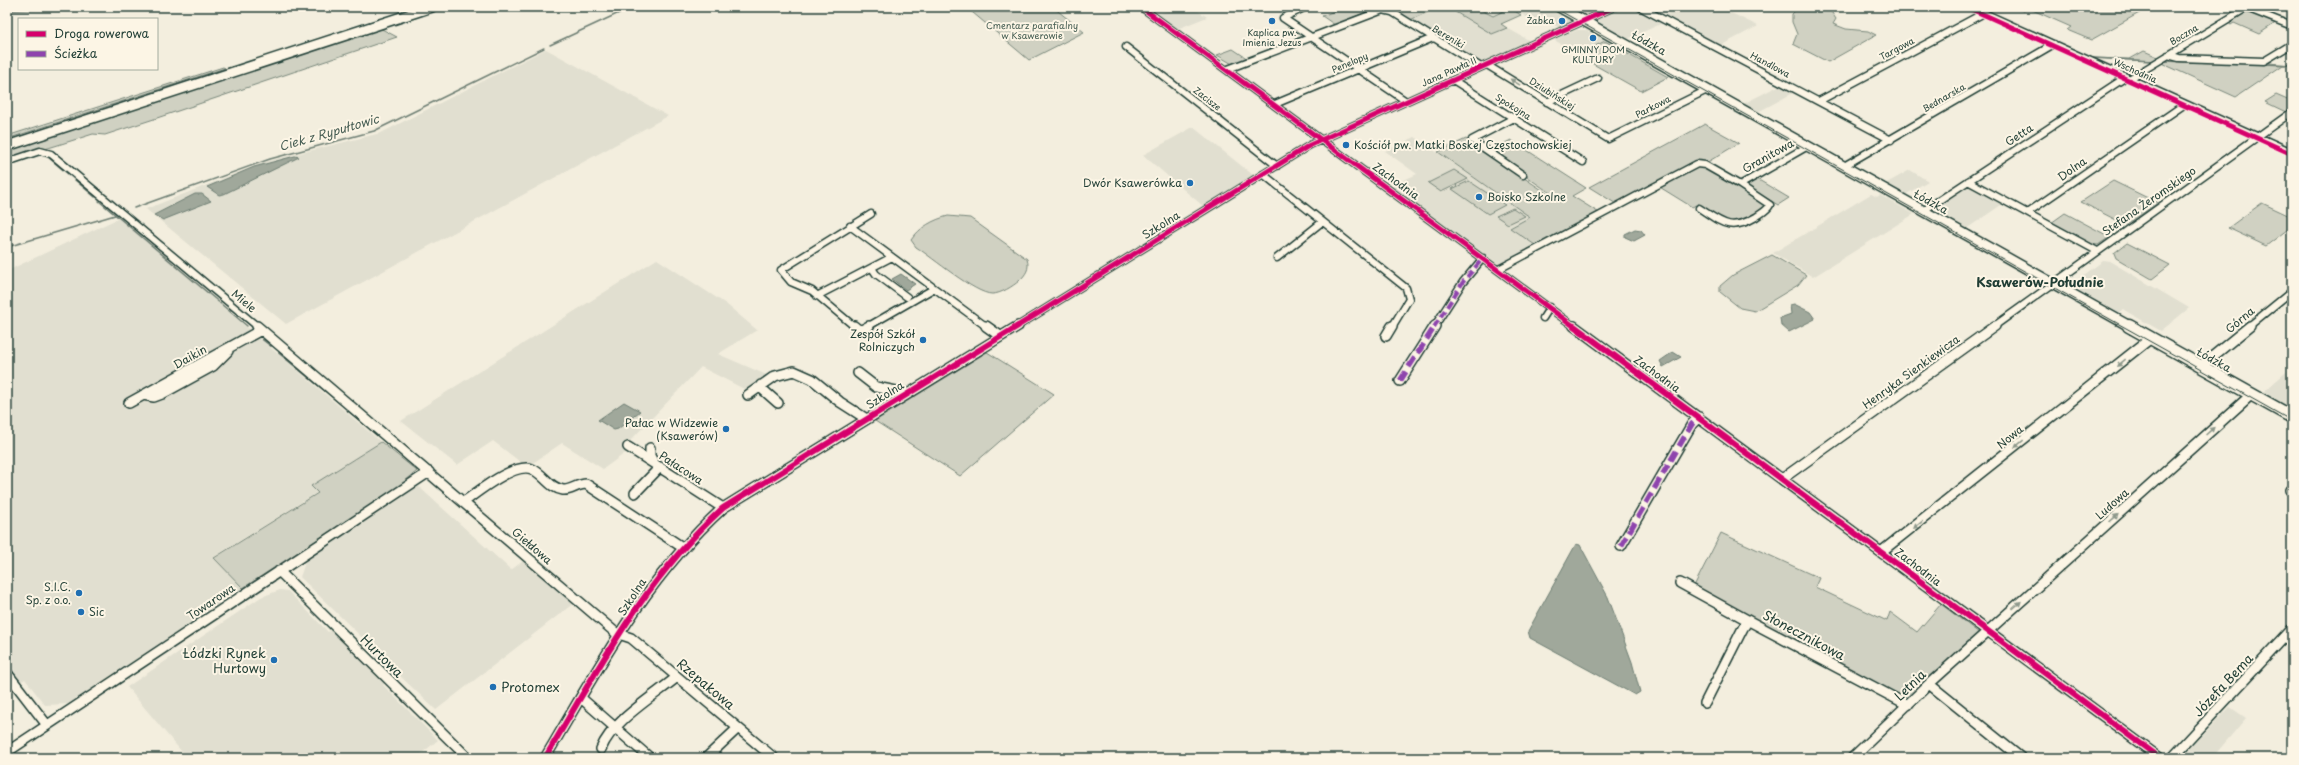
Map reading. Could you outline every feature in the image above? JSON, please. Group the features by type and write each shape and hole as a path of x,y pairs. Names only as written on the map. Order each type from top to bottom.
{"main road":[{"path":"7,142 420,7"},
{"path":"7,146 432,7"},
{"name":"Łódzka","path":"1559,7 2292,417"}],"street":[{"name":"Zachodnia","path":"1141,7 1228,69 2160,758"},
{"path":"1306,7 1283,17 1406,101"},
{"name":"Jana Pawła II","path":"1322,139 1614,7"},
{"name":"Handlowa","path":"1640,7 1891,140"},
{"name":"Wschodnia","path":"1971,7 2292,152"},
{"path":"2246,7 2292,26"},
{"name":"Boczna","path":"2128,78 2246,7"},
{"name":"Bereniki","path":"1311,37 1376,11 1385,10 1484,66"},
{"name":"Targowa","path":"1819,101 1984,13"},
{"path":"1228,69 1311,37"},
{"name":"Penelopy","path":"1275,104 1433,38"},
{"name":"Bednarska","path":"1844,166 2054,44"},
{"path":"2168,55 2179,58 2264,61 2292,44"},
{"name":"Zacisze","path":"1126,47 1277,166"},
{"name":"Dziubińskiej","path":"1484,66 1608,139"},
{"path":"1547,102 1598,78"},
{"name":"Getta","path":"1923,211 2128,78"},
{"name":"Spokojna","path":"1453,80 1583,162"},
{"name":"Parkowa","path":"1608,139 1707,90"},
{"name":"Dolna","path":"2027,213 2185,104"},
{"name":"Stefana Żeromskiego","path":"2052,283 2292,112"},
{"path":"1514,118 1472,140 1522,175"},
{"name":"Szkolna","path":"545,758 620,634 653,583 702,525 723,508 865,418 1322,139"},
{"name":"Granitowa","path":"1699,208 1733,228 1768,210 1770,205 1768,203 1740,185 1808,146"},
{"name":"Miele","path":"7,162 40,152 52,154 430,472"},
{"path":"1499,269 1698,164 1705,165 1740,185"},
{"path":"1263,174 1400,284 1408,293 1406,304 1386,336"},
{"path":"1968,181 2097,251"},
{"path":"871,214 781,270 791,282 812,291 860,331 933,289"},
{"path":"1277,258 1322,222"},
{"path":"850,226 933,289 1000,336"},
{"path":"817,296 892,257"},
{"path":"1400,381 1463,282 1483,258"},
{"path":"872,268 876,274 907,298"},
{"name":"Henryka Sienkiewicza","path":"1782,478 2052,283"},
{"name":"Górna","path":"2201,366 2292,291"},
{"path":"1543,318 1550,307"},
{"path":"129,403 143,395 154,396 162,394 213,366 232,346 262,330"},
{"name":"Nowa","path":"1882,552 2151,338"},
{"path":"748,395 779,374 798,371 810,376 839,401 865,418"},
{"path":"858,373 876,387 906,394"},
{"path":"761,385 761,388 778,403"},
{"name":"Ludowa","path":"1988,631 2252,394"},
{"path":"1621,546 1692,424 1699,417"},
{"name":"Pałacowa","path":"628,447 723,508"},
{"path":"635,493 657,466 650,456 650,448"},
{"path":"464,502 488,485 512,473 524,469 532,470 561,490 570,490 580,484 586,484 682,547"},
{"name":"Giełdowa","path":"430,472 563,588 616,633 620,634"},
{"name":"Towarowa","path":"7,752 430,472"},
{"name":"Hurtowa","path":"279,571 468,758"},
{"path":"1680,583 1751,622"},
{"name":"Słonecznikowa","path":"1705,703 1743,628 1748,622 1751,622 1908,705"},
{"name":"Józefa Bema","path":"2172,758 2292,629"},
{"name":"Letnia","path":"1852,758 1929,684 1988,631"},
{"name":"Rzepakowa","path":"620,634 628,636 774,758"},
{"path":"7,674 47,725"},
{"path":"602,749 602,744 615,728 677,677"},
{"path":"1929,684 2021,758"},
{"path":"581,698 650,758"},
{"path":"706,758 738,728"}],"shaded area":[{"path":"1176,7 1192,7 1207,17 1177,29 1156,15"},
{"path":"1439,7 1447,7 1492,34 1507,28 1530,41 1481,63 1410,20"},
{"path":"1475,7 1544,7 1574,22 1560,28 1547,21 1540,24 1510,8 1493,16"},
{"path":"1567,7 1607,7 1586,16"},
{"path":"1626,7 1635,7 1665,22 1625,40 1594,21"},
{"path":"1683,7 1719,7 1758,26 1720,46 1663,16"},
{"path":"1577,30 1586,30 1605,41 1579,54 1554,40"},
{"path":"546,49 668,116 286,324 146,209 268,161 381,133"},
{"path":"1782,84 1795,92 1756,113 1743,104"},
{"path":"1193,127 1253,175 1203,206 1143,155"},
{"path":"1415,137 1530,217 1510,228 1538,247 1501,266 1391,186 1417,174 1385,151"},
{"path":"295,156 299,157 224,194 219,195 207,187 254,167"},
{"path":"1910,170 1928,181 1905,195 1885,184"},
{"path":"1971,185 2004,203 1966,229 1932,210"},
{"path":"195,194 202,194 211,201 163,220 154,215"},
{"path":"1871,194 1877,197 1880,195 1914,214 1813,277 1773,253"},
{"path":"119,218 381,442 312,486 318,492 214,557 243,588 68,704 45,705 25,679 7,690 7,271"},
{"path":"1635,229 1641,230 1645,235 1634,241 1625,237 1625,234"},
{"path":"657,259 726,304 757,330 718,354 769,376 750,392 701,367 629,442 635,446 603,469 562,443 527,467 493,441 457,465 401,421"},
{"path":"2103,261 2111,262 2189,308 2161,331 2124,310 2118,315 2078,292 2073,283"},
{"path":"901,274 915,284 906,290 892,279"},
{"path":"1794,304 1810,312 1815,319 1789,332 1781,325 1780,318 1791,314 1790,305"},
{"path":"1673,352 1681,357 1663,367 1660,361"},
{"path":"2292,367 2292,410 2262,393"},
{"path":"624,402 640,411 618,429 614,430 598,420"},
{"name":"Łódzki Rynek Hurtowy","path":"418,486 511,570 523,561 574,603 436,710 398,674 383,685 438,740 416,758 187,758 127,687 261,597 280,590 288,591 328,632 339,625 376,659 386,661 300,577 306,560"},
{"path":"1576,544 1580,545 1608,597 1632,662 1640,692 1635,695 1530,638 1528,631"},
{"path":"2230,707 2246,718 2212,758 2180,758"}],"green space":[{"name":"Cmentarz parafialny w Ksawerowie","path":"966,7 1053,7 1084,32 1029,60"},
{"path":"1345,7 1378,7 1335,25 1322,16"},
{"path":"1389,7 1439,7 1410,20"},
{"path":"1447,7 1475,7 1493,16 1510,8 1521,15 1501,24 1507,28 1492,34"},
{"path":"1799,7 1828,7 1836,19 1833,24 1846,29 1868,31 1876,35 1828,62 1793,44 1797,34 1792,22 1792,14"},
{"path":"2015,7 2150,7 2091,40 2067,30 2071,27 2028,8 2024,11"},
{"path":"2245,10 2277,22 2259,34 2234,23 2231,25 2225,22"},
{"path":"378,27 397,37 105,135 93,134 7,161 7,148"},
{"path":"1605,41 1668,77 1641,91 1577,55"},
{"path":"2292,47 2269,63 2292,65 2283,65 2236,97 2159,62 2167,57 2266,62"},
{"path":"1233,49 1248,59 1234,65 1217,55"},
{"path":"2144,51 2158,57 2165,55 2153,61 2089,58 2130,59"},
{"path":"223,67 225,68 7,139 7,136"},
{"path":"2276,95 2292,102 2292,110 2288,113 2265,102"},
{"path":"1705,124 1739,143 1706,163 1701,160 1618,205 1589,187"},
{"path":"1466,139 1560,202 1562,201 1489,151 1511,140 1586,188 1572,196 1601,214 1538,247 1510,228 1530,217 1438,152"},
{"path":"1701,165 1762,200 1767,207 1738,223 1725,222 1696,205 1692,207 1658,186"},
{"path":"1454,170 1468,179 1441,192 1428,183"},
{"path":"1757,179 1789,198 1778,205 1748,187 1749,182"},
{"name":"Boisko Szkolne","path":"1469,181 1505,205 1488,214 1452,189"},
{"path":"2113,181 2158,203 2126,225 2081,202"},
{"path":"2262,203 2292,217 2292,226 2266,246 2228,228"},
{"path":"1513,208 1525,216 1508,224 1496,216"},
{"path":"2065,213 2110,237 2098,245 2091,244 2051,223"},
{"path":"948,216 970,218 1027,259 1028,269 1024,276 1003,291 992,294 975,288 965,282 916,247 911,240 918,231 932,222"},
{"path":"2127,243 2170,265 2152,279 2116,258 2114,253"},
{"path":"1772,255 1806,275 1798,285 1755,311 1740,308 1720,292 1720,286 1733,275"},
{"path":"987,352 1054,394 960,476 875,421"},
{"path":"381,442 417,471 398,487 243,588 214,558 318,493 311,486"},
{"path":"1721,533 1819,578 1815,587 1887,621 1890,612 1917,632 1941,604 1979,633 1908,700 1693,588"}],"waterway":[{"name":"Ciek z Rypułtowic","path":"550,45 632,7"},
{"path":"7,10 50,9"},
{"name":"Ciek z Rypułtowic","path":"134,208 270,159 374,131 544,48"},
{"path":"2092,58 2153,61"},
{"path":"2164,61 2195,62"},
{"path":"2263,64 2292,65"},
{"path":"48,157 95,197"},
{"path":"99,201 247,326"},
{"name":"Ciek z Rypułtowic","path":"7,247 115,215"},
{"path":"262,339 271,346"},
{"path":"279,353 341,404"},
{"path":"348,411 364,423"}],"tram line":[{"path":"1553,7 2292,421"}],"marked path":[{"path":"1400,381 1463,282 1483,258"},
{"path":"1621,546 1692,424 1699,417"}],"cycle path":[{"path":"1141,7 2160,758"},
{"path":"545,758 603,658 646,592 670,561 695,533 723,508 1310,145 1614,7"},
{"path":"1967,7 2292,154"}],"place":[{"name":"Kaplica pw. Imienia Jezus","path":"1272,21"},
{"name":"Żabka","path":"1562,21"},
{"name":"GMINNY DOM KULTURY","path":"1593,38"},
{"name":"Kościół pw. Matki Boskej Częstochowskiej","path":"1346,145"},
{"name":"Dwór Ksawerówka","path":"1190,183"},
{"name":"Boisko Szkolne","path":"1479,197"},
{"name":"Zespół Szkół Rolniczych","path":"923,340"},
{"name":"Pałac w Widzewie (Ksawerów)","path":"726,429"},
{"name":"S.I.C. Sp. z o.o.","path":"79,593"},
{"name":"Sic","path":"81,612"},
{"name":"Łódzki Rynek Hurtowy","path":"274,660"},
{"name":"Protomex","path":"493,687"}],"district":[{"name":"Ksawerów-Południe","path":"2040,282"}]}
